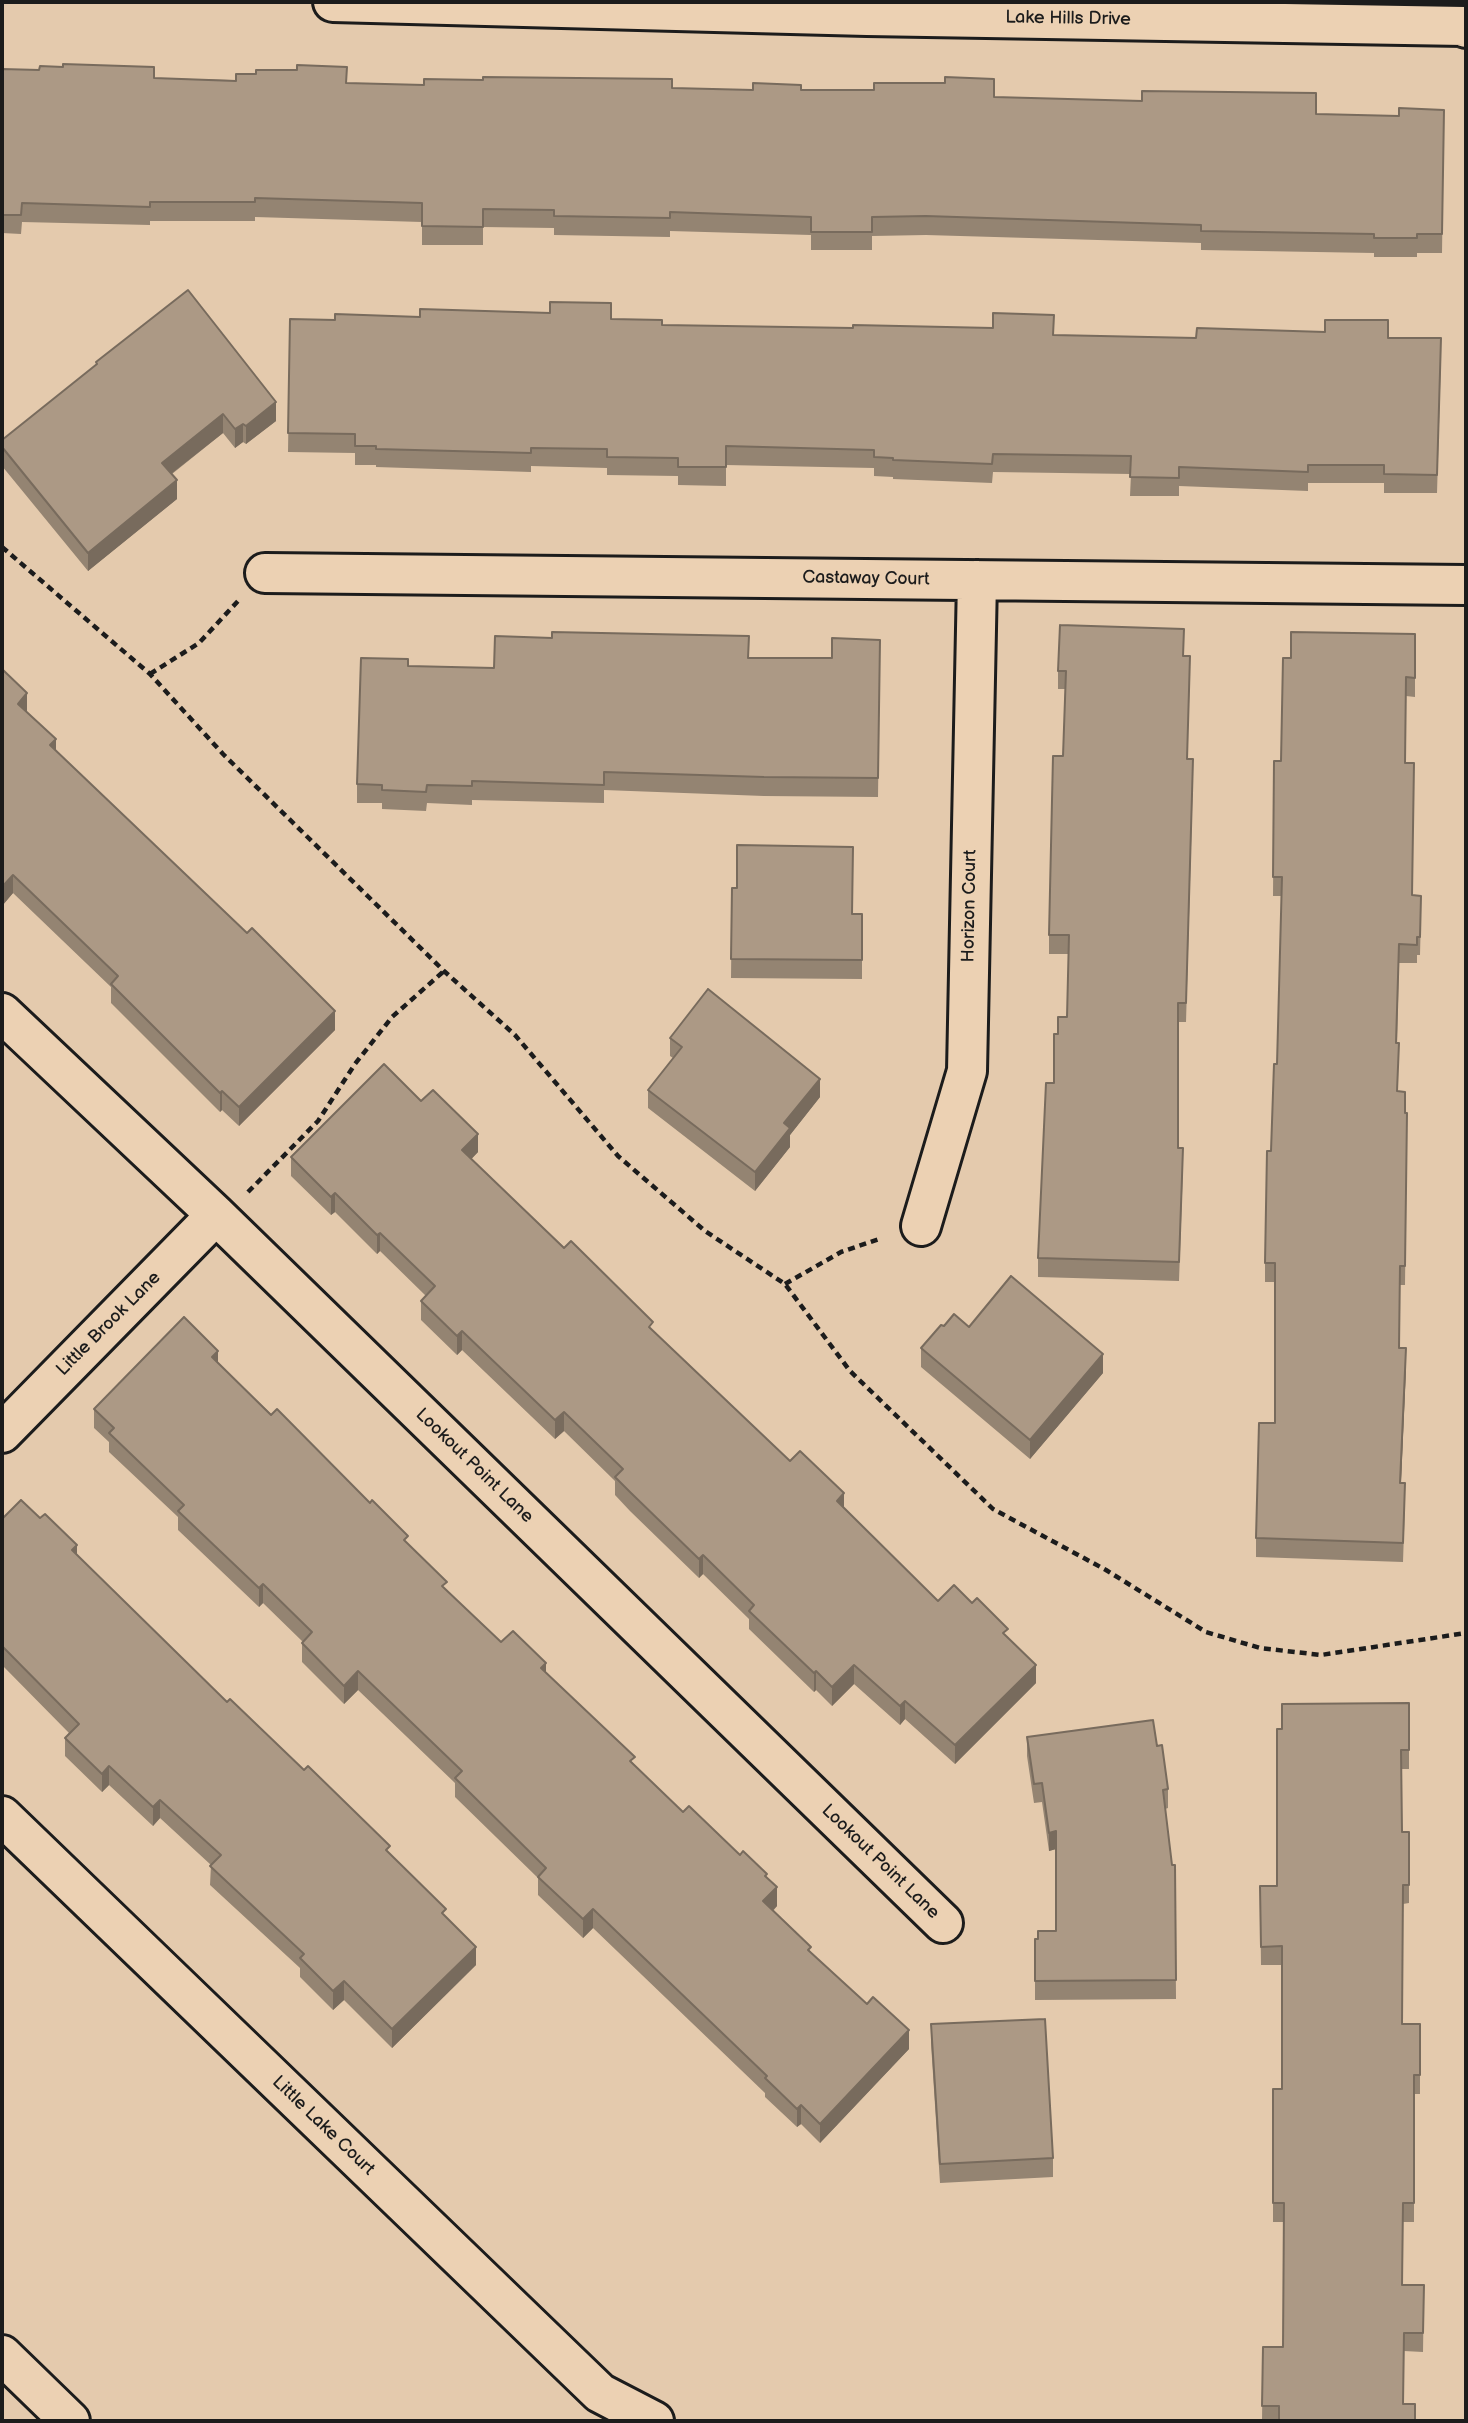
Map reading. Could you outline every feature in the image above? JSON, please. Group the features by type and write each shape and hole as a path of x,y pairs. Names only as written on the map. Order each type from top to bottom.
{"street":[{"name":"Lake Hills Drive","path":"333,2 867,9 1466,27"},
{"name":"Castaway Court","path":"265,573 1466,585"},
{"name":"Horizon Court","path":"921,1226 967,1071 977,580"},
{"name":"Lookout Point Lane","path":"2,1013 216,1215 943,1923"},
{"name":"Little Brook Lane","path":"2,1433 216,1215"},
{"name":"Little Lake Court","path":"2,1816 600,2393 654,2421"},
{"path":"2,2355 70,2421"}],"path":[{"path":"2,547 150,674 223,754 444,971 515,1035 618,1156 705,1231 785,1284 850,1371 993,1509 1106,1570 1206,1632 1260,1648 1321,1655 1466,1633"},
{"path":"150,674 199,643 265,573"},
{"path":"216,1215 237,1203 318,1121 355,1064 392,1017 444,971"},
{"path":"785,1284 841,1252 921,1226"}],"building":[{"path":"63,64 154,67 154,78 236,81 236,74 256,74 256,70 297,70 297,65 347,67 346,83 424,85 424,79 483,80 483,77 672,79 672,88 753,90 753,83 801,85 801,90 874,90 874,83 945,83 945,77 994,79 994,97 1142,101 1142,91 1316,93 1316,114 1399,116 1399,108 1444,110 1442,234 1417,234 1417,238 1374,238 1374,234 1201,231 1201,225 926,216 872,217 872,232 811,232 811,217 670,212 670,218 554,216 554,210 483,209 483,227 422,226 422,203 255,198 255,202 150,202 150,207 22,203 21,215 2,215 2,69 39,70 40,66 63,67"},
{"path":"188,290 276,402 246,426 243,424 235,429 223,414 162,463 177,480 88,553 2,447 2,440"},
{"path":"550,302 611,303 611,319 662,320 662,325 993,328 993,313 1054,315 1053,335 1196,338 1197,328 1325,332 1325,320 1388,320 1388,338 1441,338 1437,475 1384,474 1384,465 1308,465 1308,472 1179,467 1179,478 1130,477 1131,456 993,454 992,464 893,460 874,457 874,450 726,446 726,467 678,467 678,458 607,457 607,449 531,448 531,453 376,449 376,446 355,446 355,434 288,433 290,319 335,320 335,314 420,317 420,309 550,313"},
{"path":"1060,625 1184,629 1183,656 1190,656 1187,759 1193,759 1186,1003 1178,1003 1178,1148 1183,1148 1179,1262 1038,1258 1046,1083 1054,1083 1054,1034 1058,1034 1058,1017 1067,1017 1069,935 1049,935 1053,756 1063,756 1066,671 1058,671"},
{"path":"552,632 749,636 748,658 832,658 832,638 880,640 878,778 604,772 604,785 472,781 472,786 427,785 426,792 382,790 382,785 357,784 361,658 408,659 408,666 494,668 495,636 552,638"},
{"path":"1291,632 1415,634 1415,678 1406,677 1405,763 1414,763 1412,895 1421,896 1420,937 1417,937 1417,945 1399,944 1396,1043 1399,1043 1397,1091 1405,1092 1407,1113 1405,1266 1400,1266 1399,1348 1406,1348 1400,1483 1405,1483 1403,1543 1256,1538 1259,1423 1275,1423 1275,1263 1265,1263 1267,1151 1271,1151 1274,1064 1277,1064 1282,877 1273,877 1274,761 1281,761 1283,658 1291,658"},
{"path":"2,669 27,693 18,704 56,739 50,745 247,933 252,928 335,1011 239,1107 222,1091 220,1093 111,984 118,976 13,875 2,887"},
{"path":"737,845 853,847 852,914 862,914 862,960 731,959 732,888 737,888"},
{"path":"708,989 820,1079 784,1123 790,1128 755,1172 648,1090 682,1047 670,1038"},
{"path":"384,1064 421,1101 433,1090 478,1134 462,1150 564,1248 571,1241 653,1322 649,1327 790,1461 800,1451 844,1493 837,1501 938,1601 954,1585 972,1603 977,1598 1008,1629 1003,1633 1036,1665 955,1745 905,1701 900,1706 854,1665 832,1687 816,1671 814,1673 749,1611 754,1605 703,1555 699,1559 615,1477 623,1469 564,1412 555,1420 462,1331 457,1336 421,1301 435,1286 380,1233 377,1235 335,1193 331,1197 291,1157"},
{"path":"1011,1276 1103,1354 1030,1440 921,1348 954,1314 969,1327"},
{"path":"184,1317 218,1351 212,1357 271,1415 277,1409 370,1503 372,1500 408,1536 404,1540 447,1582 442,1586 501,1642 513,1631 546,1663 541,1668 635,1757 630,1761 683,1812 689,1806 740,1855 743,1851 767,1874 765,1876 777,1887 763,1901 811,1947 808,1950 867,2004 873,1997 909,2030 820,2124 801,2105 797,2109 765,2078 767,2076 593,1909 583,1919 538,1877 546,1868 455,1778 462,1771 358,1671 344,1686 302,1643 312,1632 263,1584 259,1588 178,1511 184,1505 109,1433 114,1428 94,1409"},
{"path":"21,1500 40,1518 45,1514 77,1545 72,1550 227,1702 230,1699 304,1770 308,1766 390,1846 386,1850 446,1909 442,1913 476,1947 392,2029 344,1981 333,1991 300,1958 304,1954 210,1866 221,1855 160,1800 153,1807 109,1766 102,1774 65,1738 79,1724 2,1646 2,1519"},
{"path":"1409,1703 1409,1750 1401,1750 1402,1832 1409,1832 1409,1885 1403,1885 1402,2024 1420,2024 1420,2075 1414,2075 1414,2203 1403,2203 1402,2285 1424,2285 1423,2333 1404,2333 1403,2404 1415,2404 1415,2421 1279,2421 1279,2406 1262,2406 1263,2347 1283,2347 1284,2203 1273,2203 1273,2089 1282,2089 1282,1946 1261,1947 1260,1886 1277,1886 1277,1729 1282,1729 1282,1704"},
{"path":"1153,1720 1157,1746 1162,1745 1168,1789 1163,1790 1172,1865 1175,1865 1176,1980 1035,1981 1035,1939 1038,1939 1038,1931 1056,1931 1056,1831 1049,1833 1042,1783 1034,1784 1027,1737"},
{"path":"1045,2019 1053,2158 940,2164 931,2024"}]}
